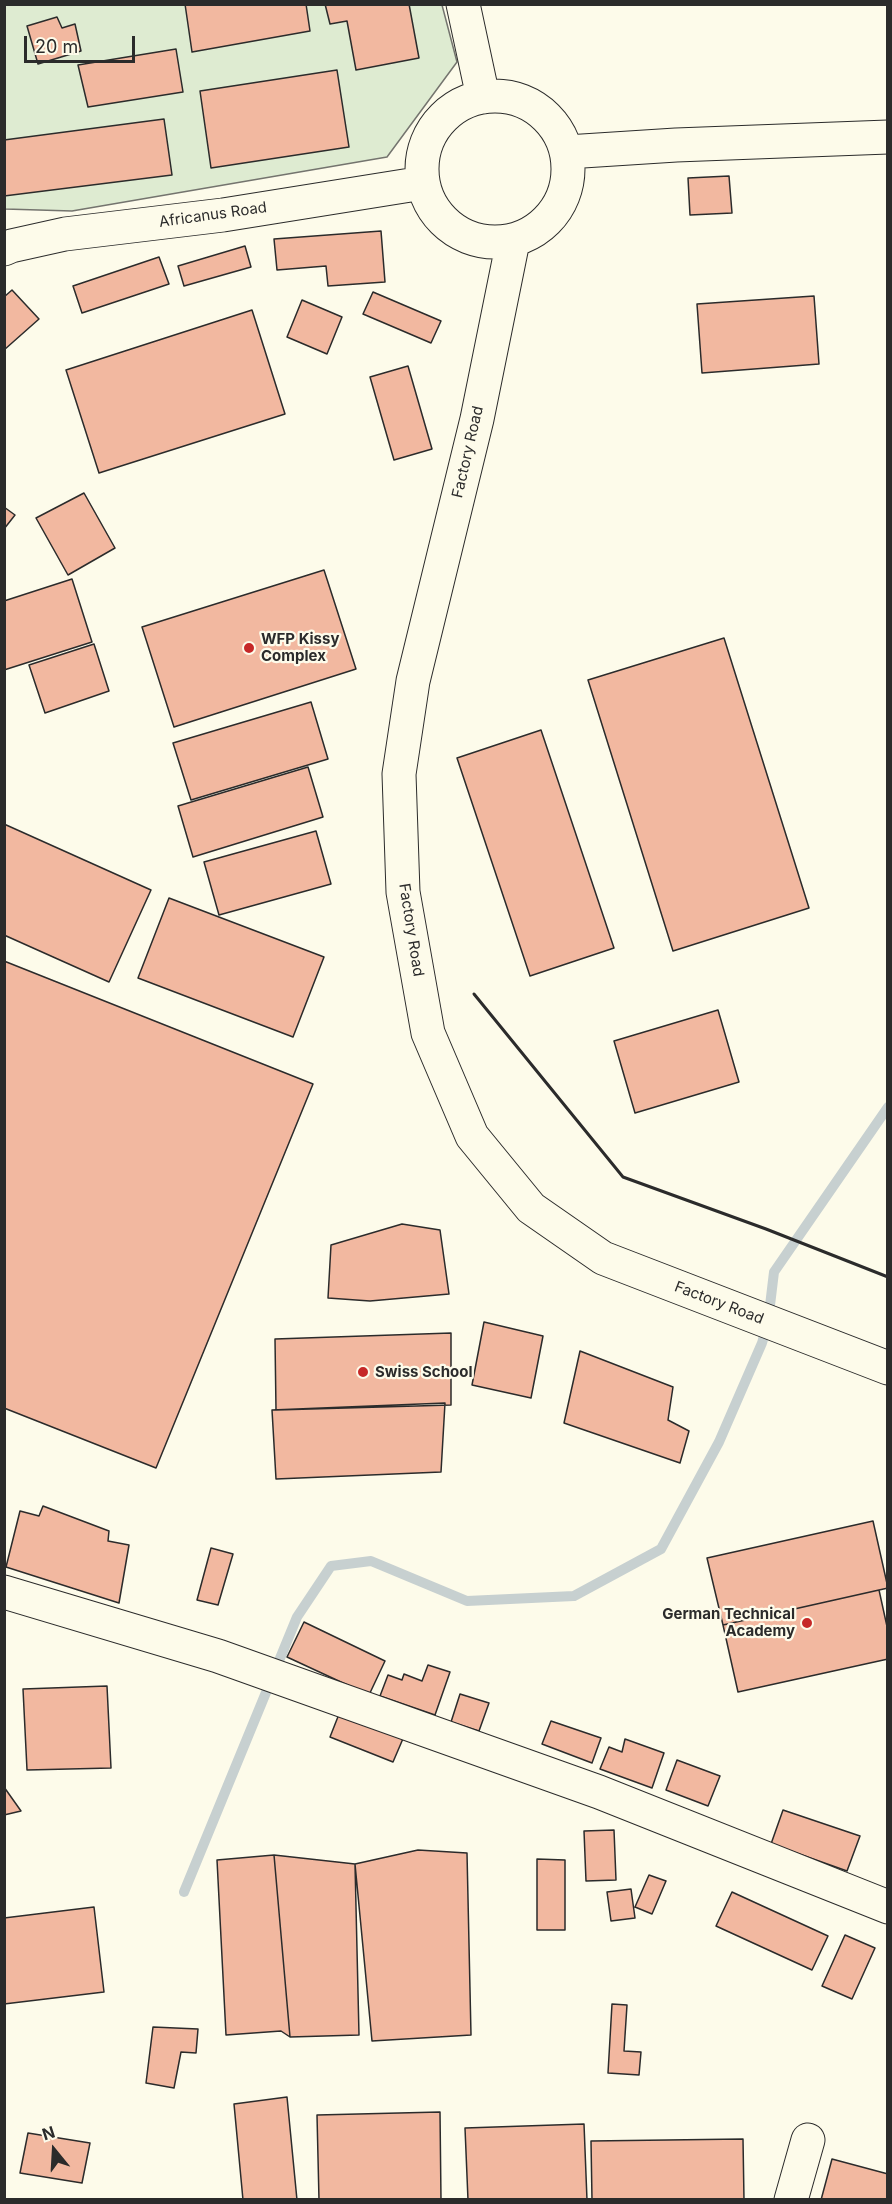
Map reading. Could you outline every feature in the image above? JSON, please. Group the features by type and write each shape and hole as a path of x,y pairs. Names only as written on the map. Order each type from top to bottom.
{"street":[{"path":"463,4 483,97"},
{"path":"483,97 505,97 526,103 545,115 559,131 567,152 569,175 564,197 552,217 534,232 513,241 489,243 466,237 446,224 431,206 423,183 422,160 429,137 442,119 461,105 483,97"},
{"path":"567,152 676,145 888,137"},
{"name":"Africanus Road","path":"4,249 65,234 223,215 423,183"},
{"name":"Factory Road","path":"513,241 477,418 413,681 399,774 403,892 428,1033 472,1136 531,1208 603,1258 888,1368"},
{"path":"4,1592 218,1656 599,1792 888,1907"},
{"path":"791,2199 808,2140"}],"green space":[{"path":"5,5 442,5 457,62 387,157 72,211 5,209"}],"building":[{"path":"185,4 306,4 310,31 192,52"},
{"path":"325,4 409,4 419,58 356,70 347,21 330,24"},
{"path":"57,17 62,28 75,24 81,51 38,64 27,26"},
{"path":"176,49 183,92 88,107 78,65"},
{"path":"337,70 349,147 211,168 200,91"},
{"path":"164,119 172,175 4,196 4,140"},
{"path":"729,176 732,213 690,215 688,178"},
{"path":"381,231 385,282 328,286 326,266 277,270 274,239"},
{"path":"245,246 251,267 184,286 178,266"},
{"path":"159,257 169,284 82,313 73,286"},
{"path":"12,290 39,319 4,350 4,297"},
{"path":"373,292 441,321 431,343 363,314"},
{"path":"814,296 819,364 702,373 697,304"},
{"path":"302,300 342,317 327,354 287,337"},
{"path":"252,310 285,414 99,473 66,370"},
{"path":"408,366 432,449 394,460 370,377"},
{"path":"84,493 115,548 68,575 36,518"},
{"path":"4,507 15,515 4,529"},
{"name":"WFP Kissy Complex","path":"324,570 356,669 174,727 142,627"},
{"path":"72,579 92,642 4,670 4,601"},
{"path":"724,638 809,908 673,951 588,680"},
{"path":"94,644 109,691 45,713 29,665"},
{"path":"311,702 328,759 191,800 173,743"},
{"path":"541,730 614,948 530,976 457,758"},
{"path":"308,767 323,817 193,857 178,806"},
{"path":"4,824 151,890 109,982 4,935"},
{"path":"316,831 331,884 219,915 204,862"},
{"path":"169,898 324,957 293,1037 138,978"},
{"path":"4,961 313,1084 156,1468 4,1408"},
{"path":"718,1010 739,1082 635,1113 614,1041"},
{"path":"402,1224 440,1230 449,1294 370,1301 328,1298 331,1245"},
{"path":"484,1322 543,1336 531,1398 472,1385"},
{"name":"Swiss School","path":"451,1333 451,1405 276,1410 275,1339"},
{"path":"580,1351 673,1387 668,1420 689,1431 680,1463 564,1423"},
{"path":"445,1403 441,1472 276,1479 272,1410"},
{"path":"43,1506 109,1531 108,1541 129,1545 119,1603 6,1567 20,1511 39,1516"},
{"path":"873,1521 888,1588 723,1625 707,1558"},
{"path":"211,1548 233,1554 218,1605 197,1600"},
{"path":"879,1590 888,1631 888,1659 738,1692 723,1625"},
{"path":"304,1622 385,1661 369,1695 287,1657"},
{"path":"428,1665 450,1672 435,1715 380,1696 388,1675 402,1680 404,1674 422,1681"},
{"path":"107,1686 111,1768 27,1770 23,1689"},
{"path":"460,1694 489,1703 479,1731 451,1722"},
{"path":"341,1709 405,1734 393,1762 330,1737"},
{"path":"551,1721 601,1738 592,1763 542,1744"},
{"path":"625,1739 664,1753 652,1788 600,1769 609,1747 622,1752"},
{"path":"677,1760 720,1776 708,1806 666,1790"},
{"path":"4,1787 21,1811 4,1815"},
{"path":"783,1810 860,1836 847,1871 771,1844"},
{"path":"614,1830 616,1880 586,1881 584,1831"},
{"path":"418,1850 467,1853 471,2035 372,2041 355,1864"},
{"path":"274,1855 290,2037 281,2031 226,2035 217,1860"},
{"path":"274,1855 355,1864 359,2035 290,2037"},
{"path":"537,1859 565,1860 565,1930 537,1930"},
{"path":"649,1875 666,1881 652,1914 635,1907"},
{"path":"631,1889 635,1918 611,1921 607,1892"},
{"path":"732,1892 828,1936 812,1970 716,1926"},
{"path":"94,1907 104,1992 4,2004 4,1918"},
{"path":"845,1935 875,1948 852,1999 822,1986"},
{"path":"612,2004 627,2005 624,2051 641,2052 639,2075 608,2073"},
{"path":"153,2027 198,2029 196,2053 181,2052 174,2088 146,2083"},
{"path":"287,2097 297,2200 243,2200 234,2104"},
{"path":"440,2112 441,2200 319,2200 317,2115"},
{"path":"584,2124 587,2200 468,2200 465,2128"},
{"path":"28,2133 90,2143 82,2183 20,2173"},
{"path":"743,2139 744,2200 592,2200 591,2141"},
{"path":"832,2159 888,2174 888,2200 821,2200"}],"waterway":[{"path":"184,1892 297,1617 331,1566 371,1561 467,1601 574,1596 661,1549 719,1442 762,1343 768,1322 774,1272 888,1107"}],"wall":[{"path":"474,994 623,1177 766,1229 888,1277"}],"place":[{"name":"WFP Kissy Complex","path":"249,648"},
{"name":"Swiss School","path":"363,1372"},
{"name":"German Technical Academy","path":"807,1623"}]}
